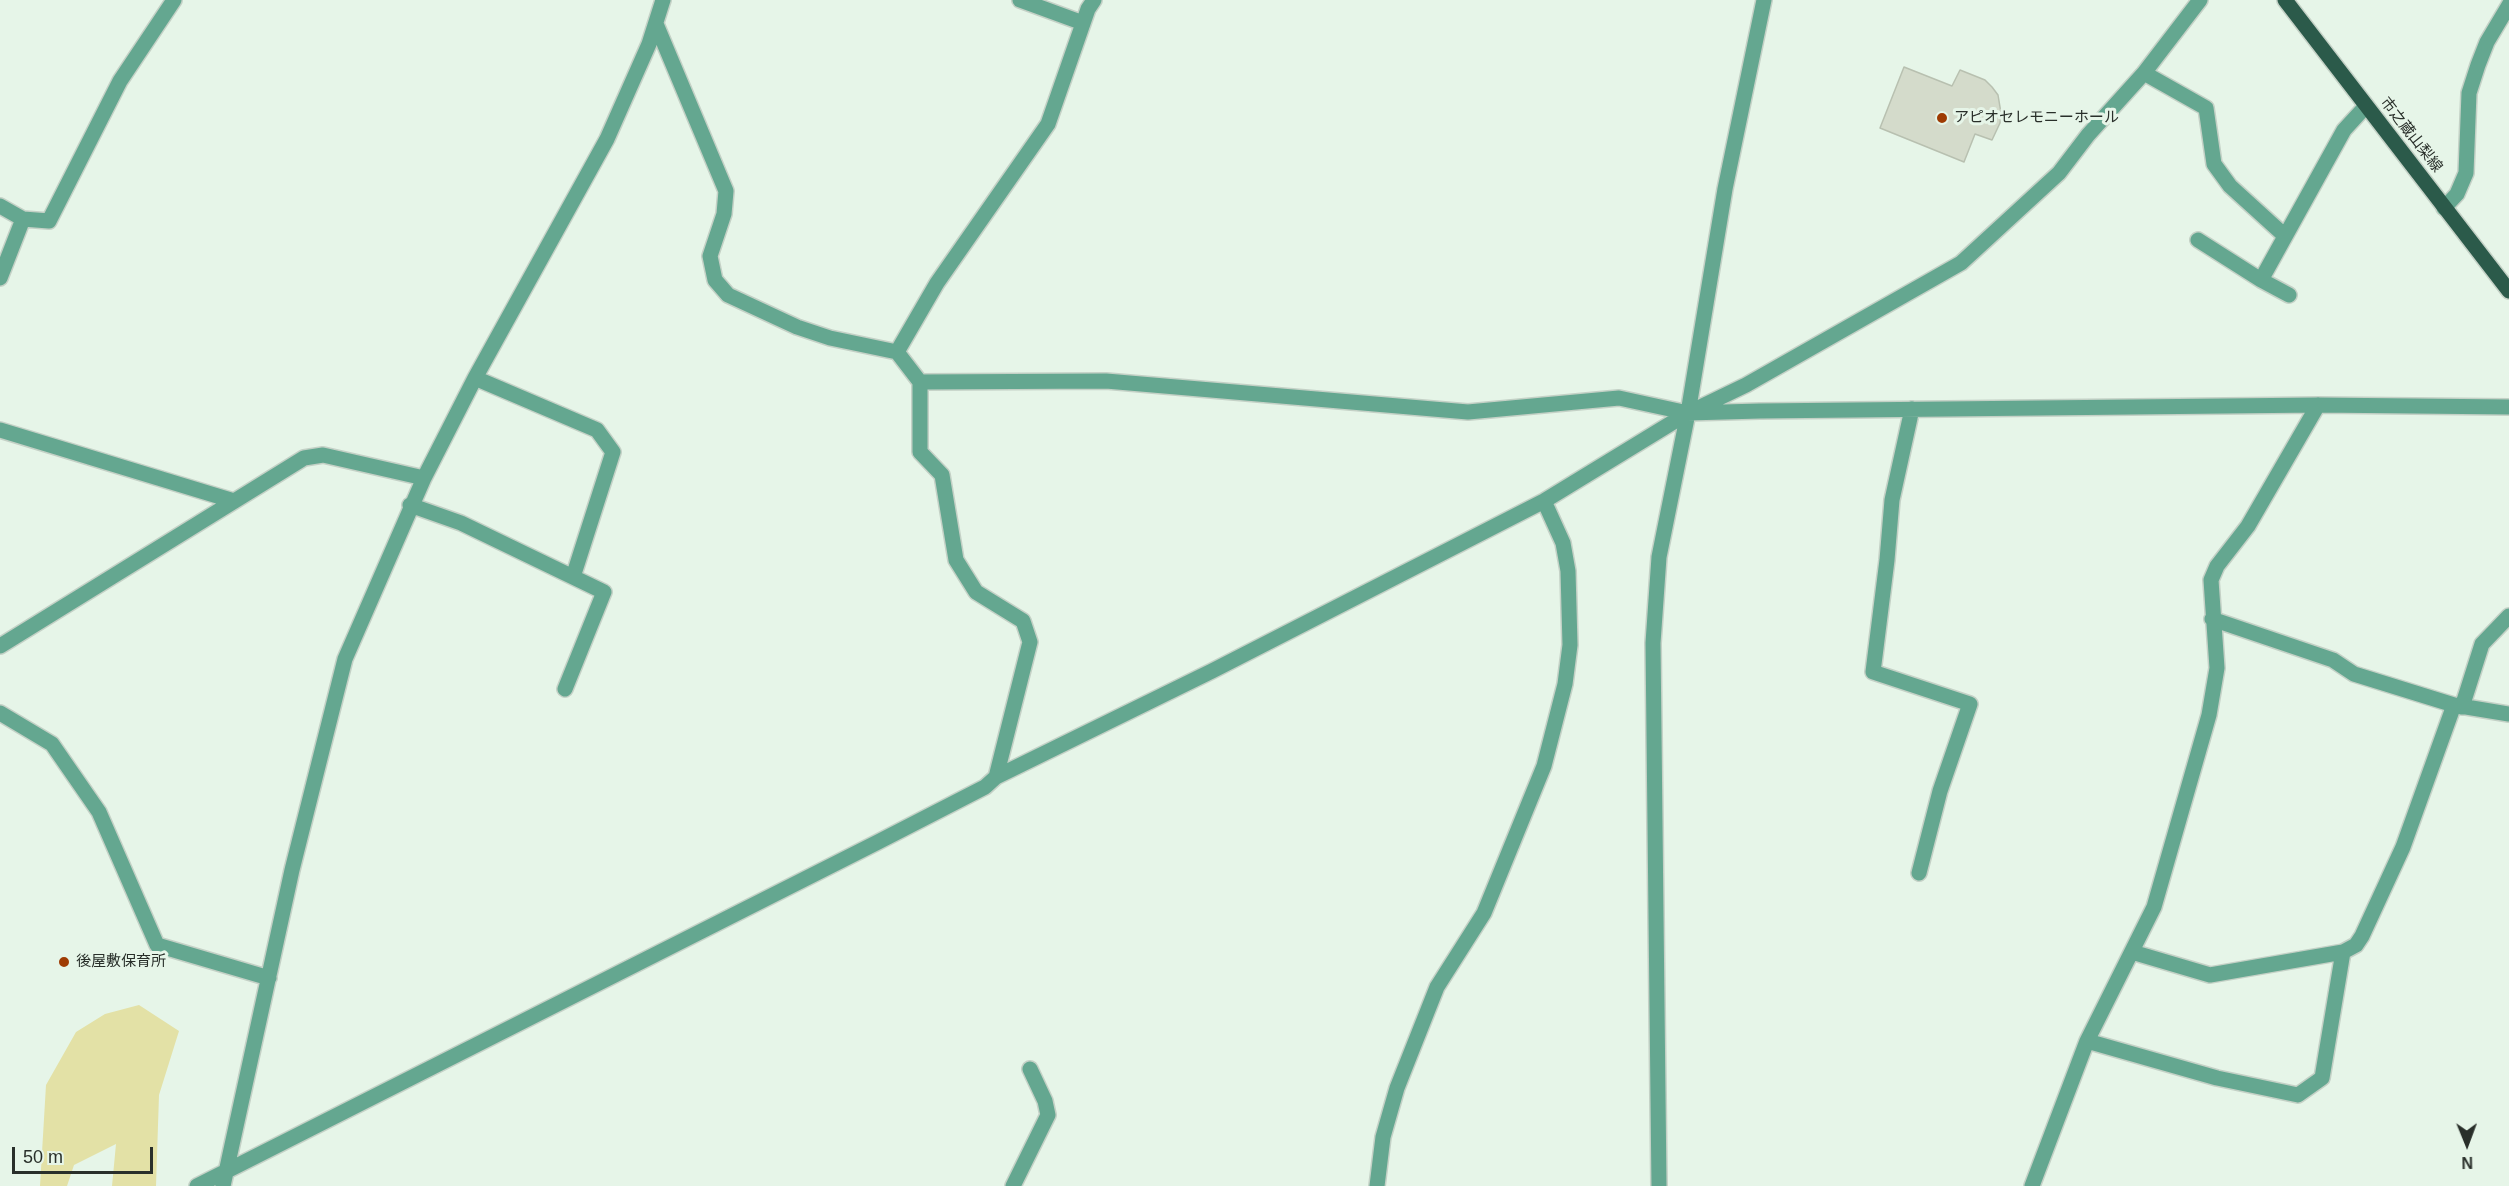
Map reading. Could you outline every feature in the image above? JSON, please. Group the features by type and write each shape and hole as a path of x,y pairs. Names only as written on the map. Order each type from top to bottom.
{"main road":[{"name":"市之蔵山梨線","path":"2285,0 2509,291"}],"street":[{"path":"0,206 23,219 49,221 120,81 174,0"},
{"path":"225,1179 292,870 345,659 424,478 475,378 607,139 656,24 663,0"},
{"path":"1020,0 1083,23"},
{"path":"897,352 937,283 1048,124 1083,23 1094,0"},
{"path":"1659,1186 1653,643 1659,557 1688,413 1725,189 1764,0"},
{"path":"197,1186 225,1179 985,787 996,777 1212,671 1544,501 1688,413 1746,385 1961,263 2059,173 2088,135 2144,73 2200,0"},
{"path":"2444,208 2457,194 2466,173 2469,93 2487,42 2509,5"},
{"path":"656,24 726,191 724,214 710,256 715,280 728,295 798,327 831,338 897,352 920,382 920,452 942,475 956,560 976,592 1023,621 1030,642 996,777"},
{"path":"2144,73 2206,108 2214,164 2230,186 2285,236"},
{"path":"2261,280 2344,130 2366,106"},
{"path":"0,278 23,219"},
{"path":"2198,240 2289,295"},
{"path":"475,378 597,430 613,452 573,577"},
{"path":"920,382 1106,381 1468,412 1619,398 1688,413 2318,405 2509,407"},
{"path":"2032,1186 2087,1041 2154,907 2210,715 2217,668 2211,580 2217,566 2248,526 2318,405"},
{"path":"1912,409 1892,500 1873,672 1970,704 1940,790 1919,873"},
{"path":"0,430 234,501"},
{"path":"0,646 304,458 323,455 424,478"},
{"path":"1377,1186 1383,1137 1397,1088 1437,987 1484,913 1544,766 1565,684 1570,645 1568,571 1563,543 1544,501"},
{"path":"410,506 461,524 604,592 565,689"},
{"path":"2132,951 2210,975 2343,952 2356,945 2403,848 2482,644 2509,616"},
{"path":"2212,619 2333,660 2354,674 2458,706 2509,714"},
{"path":"0,713 51,744 99,812 157,945 269,978"},
{"path":"2087,1041 2217,1078 2298,1095 2322,1078 2343,952"},
{"path":"1013,1186 1048,1115 1045,1101 1030,1069"}],"shaded area":[{"path":"139,1005 179,1031 159,1095 156,1186 112,1186 116,1144 74,1165 67,1186 40,1186 46,1085 76,1032 105,1014"}],"building":[{"name":"アピオセレモニーホール","path":"1904,67 1952,86 1960,70 1985,80 1998,95 2001,113 2000,123 1992,140 1975,134 1964,162 1880,128"}],"place":[{"name":"アピオセレモニーホール","path":"1942,118"},
{"name":"後屋敷保育所","path":"64,962"}]}
